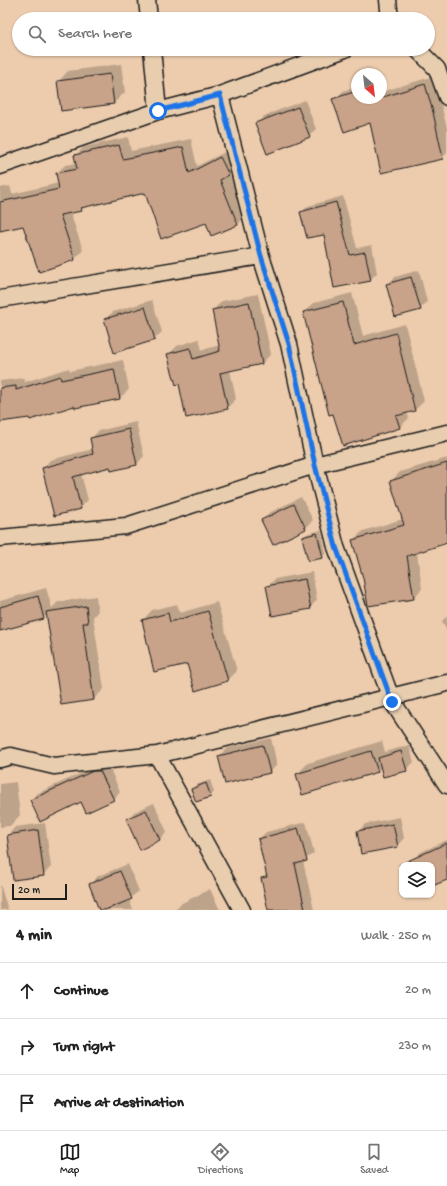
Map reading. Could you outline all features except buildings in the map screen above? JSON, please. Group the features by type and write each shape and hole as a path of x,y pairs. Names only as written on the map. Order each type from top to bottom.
{"street":[{"path":"147,0 148,12"},
{"path":"388,0 389,12"},
{"path":"153,56 158,111"},
{"path":"0,166 158,111 220,95 326,56"},
{"path":"424,56 437,69 447,97"},
{"path":"220,95 261,256 289,344 315,465 336,547 391,697 447,784"},
{"path":"0,299 261,256"},
{"path":"0,538 126,526 315,465 447,433"},
{"path":"0,759 11,756 54,766 157,755 447,683"},
{"path":"157,755 242,910"}],"route":[{"path":"158,111 220,95 261,256 289,344 315,465 336,547 392,702"}]}
